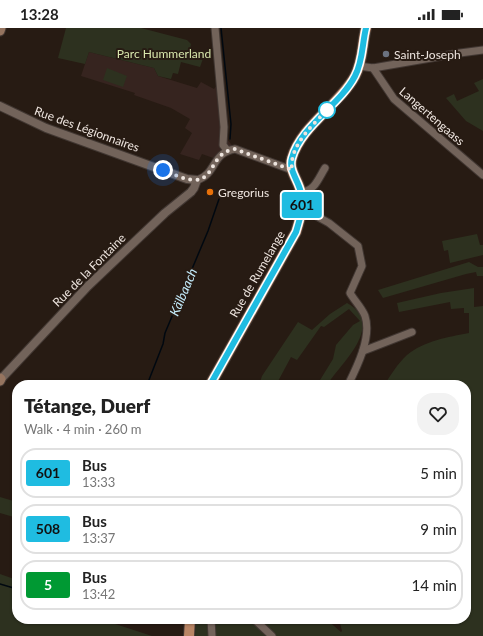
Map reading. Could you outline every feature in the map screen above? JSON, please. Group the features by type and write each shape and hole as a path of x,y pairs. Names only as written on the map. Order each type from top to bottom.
{"main road":[{"path":"292,170 292,157 303,137 350,84 359,66 366,28"},
{"name":"Rue de Rumelange","path":"213,380 289,245 297,227 302,208 301,192 292,170"},
{"path":"188,624 189,636"}],"street":[{"path":"215,28 224,127 223,145 227,150"},
{"path":"359,66 373,68 460,52 483,50"},
{"name":"Langertengaass","path":"373,68 394,99 483,175"},
{"name":"Rue des Légionnaires","path":"0,106 46,128 187,179 197,180"},
{"path":"197,180 208,176 216,159 227,150 235,149 292,170"},
{"path":"301,192 308,191 313,188 324,168"},
{"name":"Rue de la Fontaine","path":"0,379 88,286 165,213 191,192 197,180"},
{"path":"302,208 329,223 358,246 362,266 350,293 365,316 367,328 363,350 350,380"},
{"path":"363,350 412,332"},
{"path":"211,624 212,636"},
{"path":"259,624 272,636"}],"shaded area":[{"path":"89,52 154,68 158,76 197,88 201,82 214,89 217,85 227,139 235,149 216,159 202,154 199,160 180,154 192,133 185,128 190,119 171,108 134,95 135,93 81,76"}],"green space":[{"name":"Parc Hummerland","path":"66,28 141,28 187,40 191,44 190,49 205,53 200,67 181,62 178,74 173,73 171,79 158,76 154,68 89,52 85,64 58,58"},
{"path":"107,68 127,76 123,87 103,80"},
{"path":"483,79 483,131 466,121 446,98 454,94 457,101 479,91 474,83"},
{"path":"477,234 480,245 483,245 483,255 450,263 448,250 444,251 442,241"},
{"path":"469,262 478,267 483,267 483,276 477,276 476,272 466,274 383,298 378,290"},
{"path":"474,288 474,307 483,306 483,636 195,636 196,624 332,624 341,632 340,624 471,624 471,380 387,380 407,355 414,350 436,340 469,333 469,313 464,313 464,308 451,309 450,302 399,312 397,303 441,293"},
{"path":"347,303 358,312 362,322 362,333 357,344 331,380 320,380 333,359 336,345 353,325 360,321 349,309 324,327 321,326 297,360 291,357 279,380 261,380 298,322 312,330 330,314"},
{"path":"0,497 12,501 12,517 0,513"},
{"path":"0,574 12,578 12,624 115,624 152,636 0,636"}],"waterway":[{"name":"Kälbaach","path":"221,28 231,124 230,139"},
{"name":"Kälbaach","path":"149,380 163,344 165,333 208,231 219,199"},
{"name":"Kälbaach","path":"0,584 12,588"}],"bus line":[{"name":"601","path":"212,380 296,232 302,204 301,192 292,170 292,157 303,137 350,84 355,76 362,56 366,28"}],"place":[{"name":"Saint-Joseph","path":"386,54"},
{"name":"Gregorius","path":"210,192"}],"route":[{"path":"163,170 191,180 204,178 208,176 216,159 221,154 227,150 235,149 292,170 291,161 297,147 303,137 327,110"}]}
